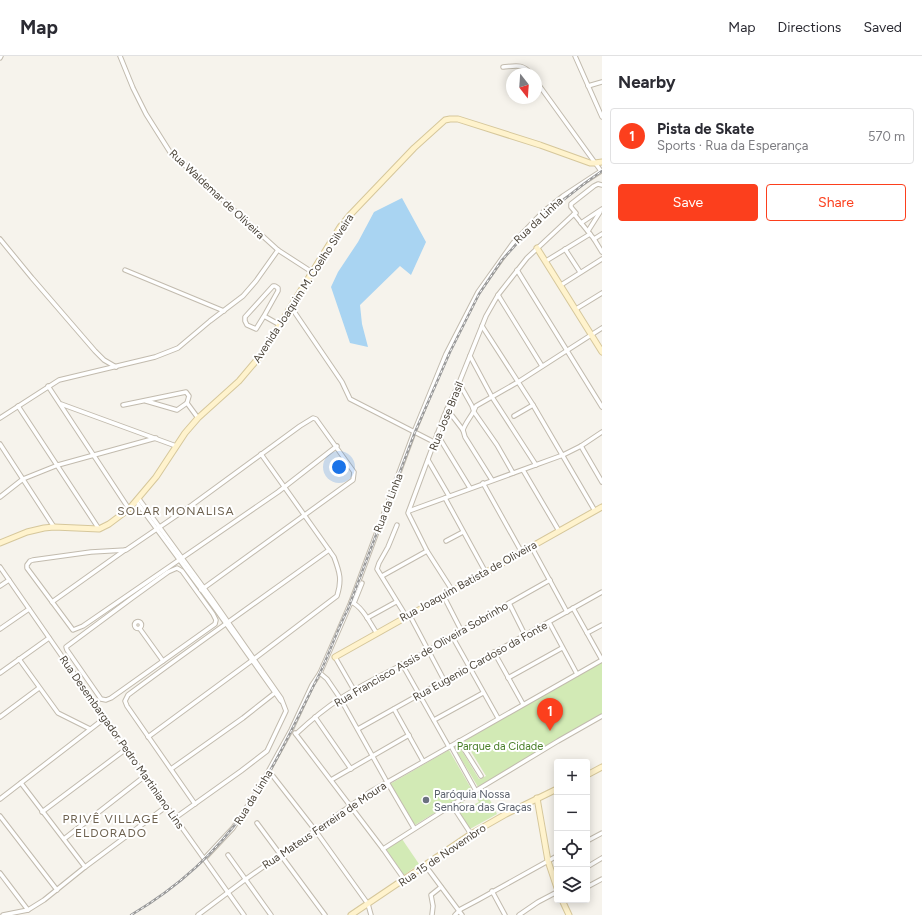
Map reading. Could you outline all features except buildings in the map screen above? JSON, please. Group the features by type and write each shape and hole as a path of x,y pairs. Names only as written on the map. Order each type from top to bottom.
{"main road":[{"name":"Avenida Joaquim M. Coelho Silveira","path":"99,529 109,524 129,509 156,477 185,433 198,418 239,381 261,355 340,227 351,213 414,148 444,120 450,118 458,119 595,163"},
{"path":"595,163 602,162"},
{"path":"537,248 602,352"},
{"name":"Rua Joaquim Batista de Oliveira","path":"334,657 376,632 602,507"},
{"path":"0,543 28,532 54,527 99,529"},
{"path":"590,773 602,767"},
{"name":"Rua 15 de Novembro","path":"351,915 471,834 554,790"},
{"path":"538,798 548,861 554,878"},
{"path":"564,903 568,915"}],"street":[{"name":"Rua Waldemar de Oliveira","path":"120,56 144,109 168,149 278,250 312,272"},
{"path":"575,56 602,116"},
{"path":"503,67 523,66 527,68"},
{"path":"588,86 602,82"},
{"path":"542,89 601,172"},
{"name":"Rua da Linha","path":"204,859 233,828 269,771 291,730 312,685 320,673 352,603 414,432 446,354 482,286 513,243 543,212 563,196 601,172"},
{"path":"602,185 598,184 594,186 571,204 571,207 576,213 574,214 589,232 602,252"},
{"path":"581,223 601,210"},
{"path":"546,261 589,232 601,210"},
{"name":"Rua Jose Brasil","path":"409,511 437,434 482,326 498,295 517,270 537,248 574,214"},
{"path":"594,239 602,234"},
{"path":"0,239 95,351 104,360 116,367"},
{"path":"565,249 580,272"},
{"path":"0,418 48,386 60,380 155,357 176,350 250,289 278,250"},
{"path":"561,285 602,258"},
{"path":"125,270 224,311"},
{"path":"517,270 602,407"},
{"path":"273,286 275,286 278,288 278,291 264,316 257,329 251,327 245,321 245,317 273,286"},
{"path":"576,310 602,293"},
{"path":"498,295 542,366"},
{"path":"291,307 342,382 350,399 434,442"},
{"path":"264,316 280,325"},
{"path":"482,326 533,405 595,511"},
{"path":"463,430 476,406 518,382 602,328"},
{"path":"470,356 492,397 536,465"},
{"path":"459,383 474,412 497,445 513,472"},
{"path":"48,386 129,509"},
{"path":"123,405 183,391 189,396 187,403 177,410 145,400"},
{"path":"187,403 198,418"},
{"path":"61,404 176,446"},
{"path":"514,416 533,405"},
{"path":"18,406 99,529"},
{"path":"448,409 463,430 465,437 492,480"},
{"path":"52,602 192,506 260,454 313,418 316,418 354,472 353,480 203,589"},
{"path":"452,590 427,551 408,515 409,511 563,455 581,446 602,432"},
{"path":"437,434 470,488"},
{"path":"0,497 23,479 58,466 156,438"},
{"path":"0,444 54,527"},
{"path":"126,550 91,552 30,561 27,568 73,630 83,626 283,488 336,446"},
{"path":"581,446 602,482"},
{"path":"148,737 337,596 340,587 340,574 334,557 260,454"},
{"path":"428,460 463,532 485,571"},
{"path":"523,470 559,531"},
{"path":"484,483 521,551"},
{"path":"137,500 203,589 284,703 286,711 267,750 241,771 175,818"},
{"path":"397,525 378,566 378,571 396,602 408,615 444,680"},
{"path":"446,541 463,532"},
{"path":"531,546 567,612"},
{"path":"195,804 148,737 125,701 128,696 199,642 329,550"},
{"path":"382,576 427,551"},
{"name":"Rua Desembargador Pedro Martiniano Lins","path":"0,567 126,749 244,915"},
{"path":"178,568 182,571 213,614 216,622 211,628 163,661 106,700 100,698 79,669 66,646 144,589 178,568"},
{"path":"0,586 9,580"},
{"name":"Rua Francisco Assis de Oliveira Sobrinho","path":"296,734 340,698 428,650 550,580"},
{"path":"362,583 352,603 367,618 376,632"},
{"name":"Rua Eugenio Cardoso da Fonte","path":"358,729 602,592"},
{"path":"443,595 462,630"},
{"path":"367,618 396,602"},
{"path":"509,603 525,635"},
{"path":"573,608 602,660"},
{"path":"0,629 29,609"},
{"path":"549,622 577,674"},
{"path":"587,633 602,625"},
{"path":"140,628 163,661"},
{"path":"452,636 498,718"},
{"path":"0,673 49,638"},
{"path":"508,678 562,648"},
{"path":"494,652 523,704"},
{"path":"334,657 354,690"},
{"path":"19,659 59,714 90,730"},
{"name":"Rua Mateus Ferreira de Moura","path":"198,915 227,892 315,830 387,782 602,660"},
{"path":"402,664 476,791"},
{"path":"74,674 79,669"},
{"path":"320,673 327,679 340,698 414,828"},
{"path":"0,717 40,688"},
{"path":"171,769 243,718 275,692"},
{"path":"434,720 483,693"},
{"path":"394,709 423,762"},
{"path":"383,849 414,828 558,740 602,716"},
{"path":"315,717 351,769"},
{"path":"0,799 105,718"},
{"path":"291,730 296,734 331,780 404,879"},
{"path":"331,780 409,735"},
{"path":"459,741 481,776"},
{"path":"42,812 126,749"},
{"path":"269,771 315,830 368,904 371,915"},
{"path":"64,839 145,776"},
{"path":"21,783 85,867"},
{"path":"452,805 471,834"},
{"path":"3,915 28,910 40,903 85,867 167,806"},
{"path":"0,816 57,890"},
{"path":"257,823 325,915"},
{"path":"590,838 602,832"},
{"path":"228,855 272,915"},
{"path":"455,915 492,891 554,858"},
{"path":"590,865 602,858"},
{"path":"425,865 462,915"},
{"path":"0,873 28,910"},
{"path":"590,885 602,879"},
{"path":"432,915 433,906 431,895 441,887"},
{"path":"492,891 505,915"},
{"path":"519,915 554,894"}],"green space":[{"name":"Parque da Cidade","path":"602,661 602,714 478,787 454,747 455,745 459,746 479,779 486,776 464,740"},
{"path":"449,750 472,790 415,825 390,784"},
{"path":"485,790 497,814 470,829 455,806 463,802 467,808 479,802 475,796"},
{"path":"402,839 419,864 404,875 386,849"}],"water":[{"path":"402,198 426,242 411,275 400,266 360,305 362,324 368,347 350,343 331,287 338,272 358,242 374,212"}],"railway":[{"path":"131,915 179,882 208,856 234,826 256,795 285,744 324,665 348,609 415,432 450,352 479,294 502,260 539,219 602,171"}],"place":[{"name":"Pista de Skate","path":"550,731"},
{"name":"Paróquia Nossa Senhora das Graças","path":"426,800"}],"district":[{"name":"SOLAR MONALISA","path":"176,511"},
{"name":"PRIVÊ VILLAGE ELDORADO","path":"111,826"}]}
